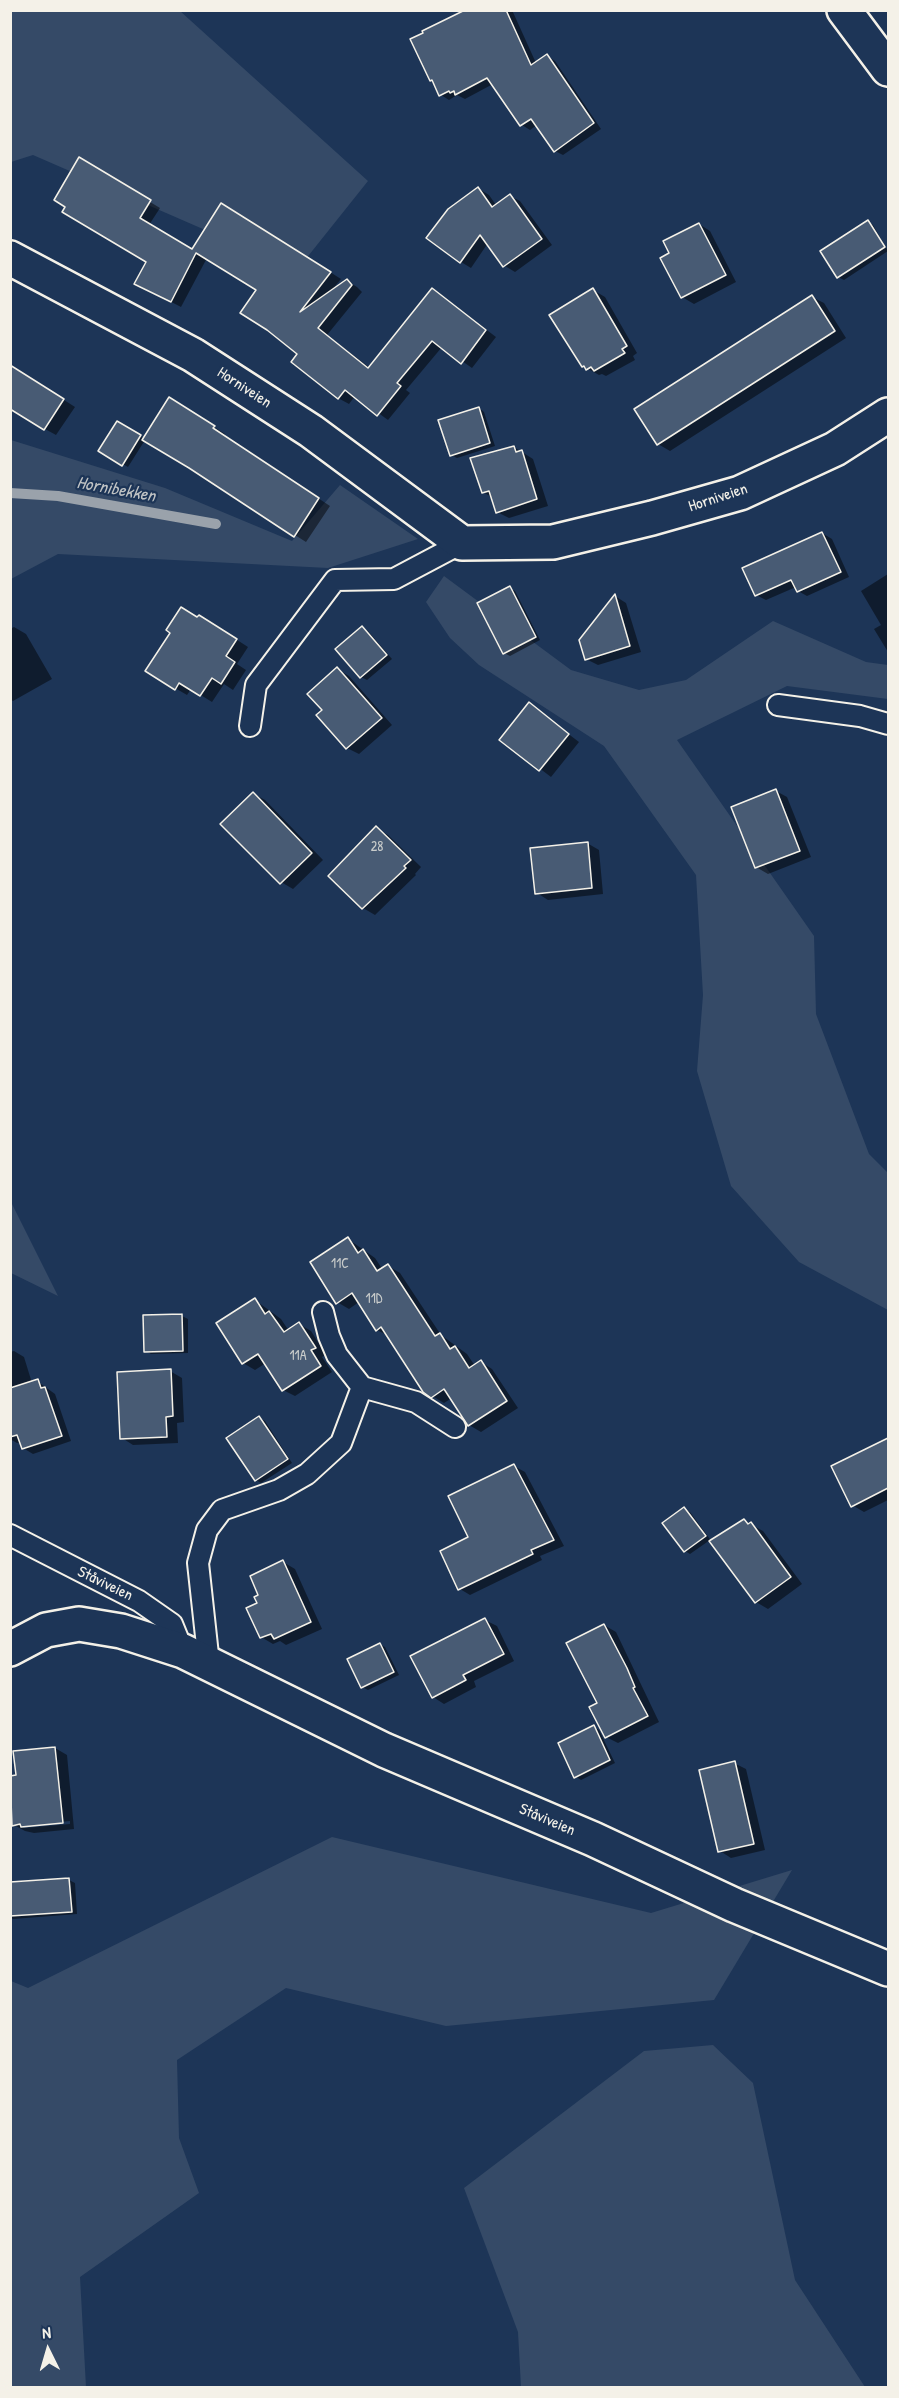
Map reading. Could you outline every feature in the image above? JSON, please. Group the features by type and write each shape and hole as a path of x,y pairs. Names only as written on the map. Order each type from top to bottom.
{"street":[{"path":"844,10 888,69"},
{"name":"Horniveien","path":"10,258 194,355 311,432 462,543 553,542 652,518 740,493 835,449 888,415"},
{"name":"Ståviveien","path":"10,1649 46,1630 78,1624 121,1631 196,1657 384,1750 593,1839 734,1905 888,1969"}],"lane":[{"name":"Horniveien","path":"250,726 256,685 335,580 394,579 462,543"},
{"path":"778,705 860,716 888,724"},
{"path":"323,1312 337,1355 362,1387 416,1402 455,1427"},
{"path":"196,1657 198,1563 207,1530 222,1510 279,1490 307,1474 341,1443 362,1387"},
{"name":"Ståviveien","path":"10,1534 139,1601 172,1624 196,1657"}],"shaded area":[{"path":"11,11 180,11 368,181 297,270 33,155 11,162"},
{"path":"11,440 165,488 292,541 340,485 418,539 328,568 58,554 11,579"},
{"path":"444,576 571,670 639,690 686,680 773,621 866,662 888,665 888,699 787,686 677,740 814,936 816,1014 869,1154 888,1173 888,1310 799,1262 731,1186 697,1071 703,995 696,875 604,746 479,665 450,638 426,602"},
{"path":"11,1202 58,1296 11,1273"},
{"path":"332,1837 651,1913 792,1870 714,2000 446,2026 286,1988 177,2060 179,2138 199,2193 80,2277 86,2387 11,2388 11,1981 28,1988"},
{"path":"713,2045 753,2083 795,2280 865,2387 521,2387 518,2332 464,2188 644,2051"}],"building":[{"path":"465,10 506,10 531,65 547,54 594,123 554,152 531,119 520,126 487,78 455,95 454,91 450,93 449,91 439,96 410,39"},
{"path":"79,157 151,200 140,218 192,249 221,203 331,272 300,312 347,279 352,285 318,328 368,368 432,288 486,330 461,364 432,341 397,383 401,386 377,416 345,390 338,399 291,362 297,354 267,330 240,313 256,290 196,253 171,302 134,284 146,262 62,212 65,207 54,200"},
{"path":"478,187 492,207 510,194 542,239 503,267 480,235 460,263 426,238 448,209"},
{"path":"868,220 885,247 837,278 820,251"},
{"path":"699,223 726,275 681,298 660,258 669,253 663,241"},
{"path":"593,288 627,346 622,349 625,353 594,371 591,367 586,370 584,366 582,367 549,315"},
{"path":"812,295 835,331 657,445 634,409"},
{"path":"10,365 64,399 44,430 10,409"},
{"path":"169,397 319,498 294,537 142,440"},
{"path":"479,407 490,443 450,456 438,420"},
{"path":"117,421 141,435 122,466 98,451"},
{"path":"514,446 516,452 522,450 537,499 496,513 489,491 482,493 470,458"},
{"path":"822,532 841,572 797,592 791,580 755,596 742,568"},
{"path":"510,586 536,637 503,654 477,603"},
{"path":"615,594 630,646 585,660 579,640"},
{"path":"181,607 197,617 199,615 237,639 226,656 235,662 221,684 212,678 200,696 179,683 175,690 145,671 170,633 166,630"},
{"path":"362,626 387,655 360,678 335,649"},
{"path":"337,667 382,718 346,749 316,715 322,710 307,694"},
{"path":"529,702 569,734 539,771 499,740"},
{"path":"776,789 800,851 755,868 731,807"},
{"path":"253,792 312,853 280,884 220,824"},
{"path":"376,826 411,860 404,866 406,868 362,909 328,876"},
{"path":"588,842 592,888 535,894 530,848"},
{"path":"348,1237 358,1253 363,1249 377,1271 388,1264 435,1336 440,1333 450,1349 455,1346 469,1368 481,1360 507,1401 468,1426 444,1389 431,1398 423,1392 381,1327 376,1331 352,1293 336,1304 310,1262"},
{"path":"255,1298 265,1314 269,1311 284,1332 299,1322 316,1348 311,1350 321,1366 282,1391 258,1354 242,1364 216,1323"},
{"path":"182,1314 183,1351 144,1352 143,1315"},
{"path":"171,1369 173,1416 166,1417 167,1437 120,1439 117,1372"},
{"path":"38,1379 41,1388 45,1387 62,1436 22,1449 17,1435 10,1437 10,1388"},
{"path":"259,1416 288,1459 255,1481 226,1438"},
{"path":"888,1438 888,1488 851,1507 831,1466"},
{"path":"514,1464 554,1540 531,1550 533,1554 458,1590 440,1551 468,1537 448,1496"},
{"path":"684,1507 706,1536 684,1552 662,1523"},
{"path":"744,1519 748,1524 751,1522 791,1577 755,1603 709,1541"},
{"path":"283,1560 311,1622 274,1639 271,1634 260,1638 246,1608 257,1603 254,1597 258,1595 250,1576"},
{"path":"485,1618 504,1654 463,1675 466,1680 432,1698 410,1656"},
{"path":"604,1624 648,1716 605,1738 589,1707 597,1703 566,1643"},
{"path":"380,1643 394,1672 361,1688 347,1659"},
{"path":"594,1725 610,1760 574,1778 558,1743"},
{"path":"55,1747 63,1823 12,1826 10,1776 16,1775 13,1751"},
{"path":"735,1761 754,1844 718,1852 699,1770"},
{"path":"69,1878 72,1912 10,1916 10,1882"}],"waterway":[{"name":"Hornibekken","path":"10,493 58,496 216,524"}]}
